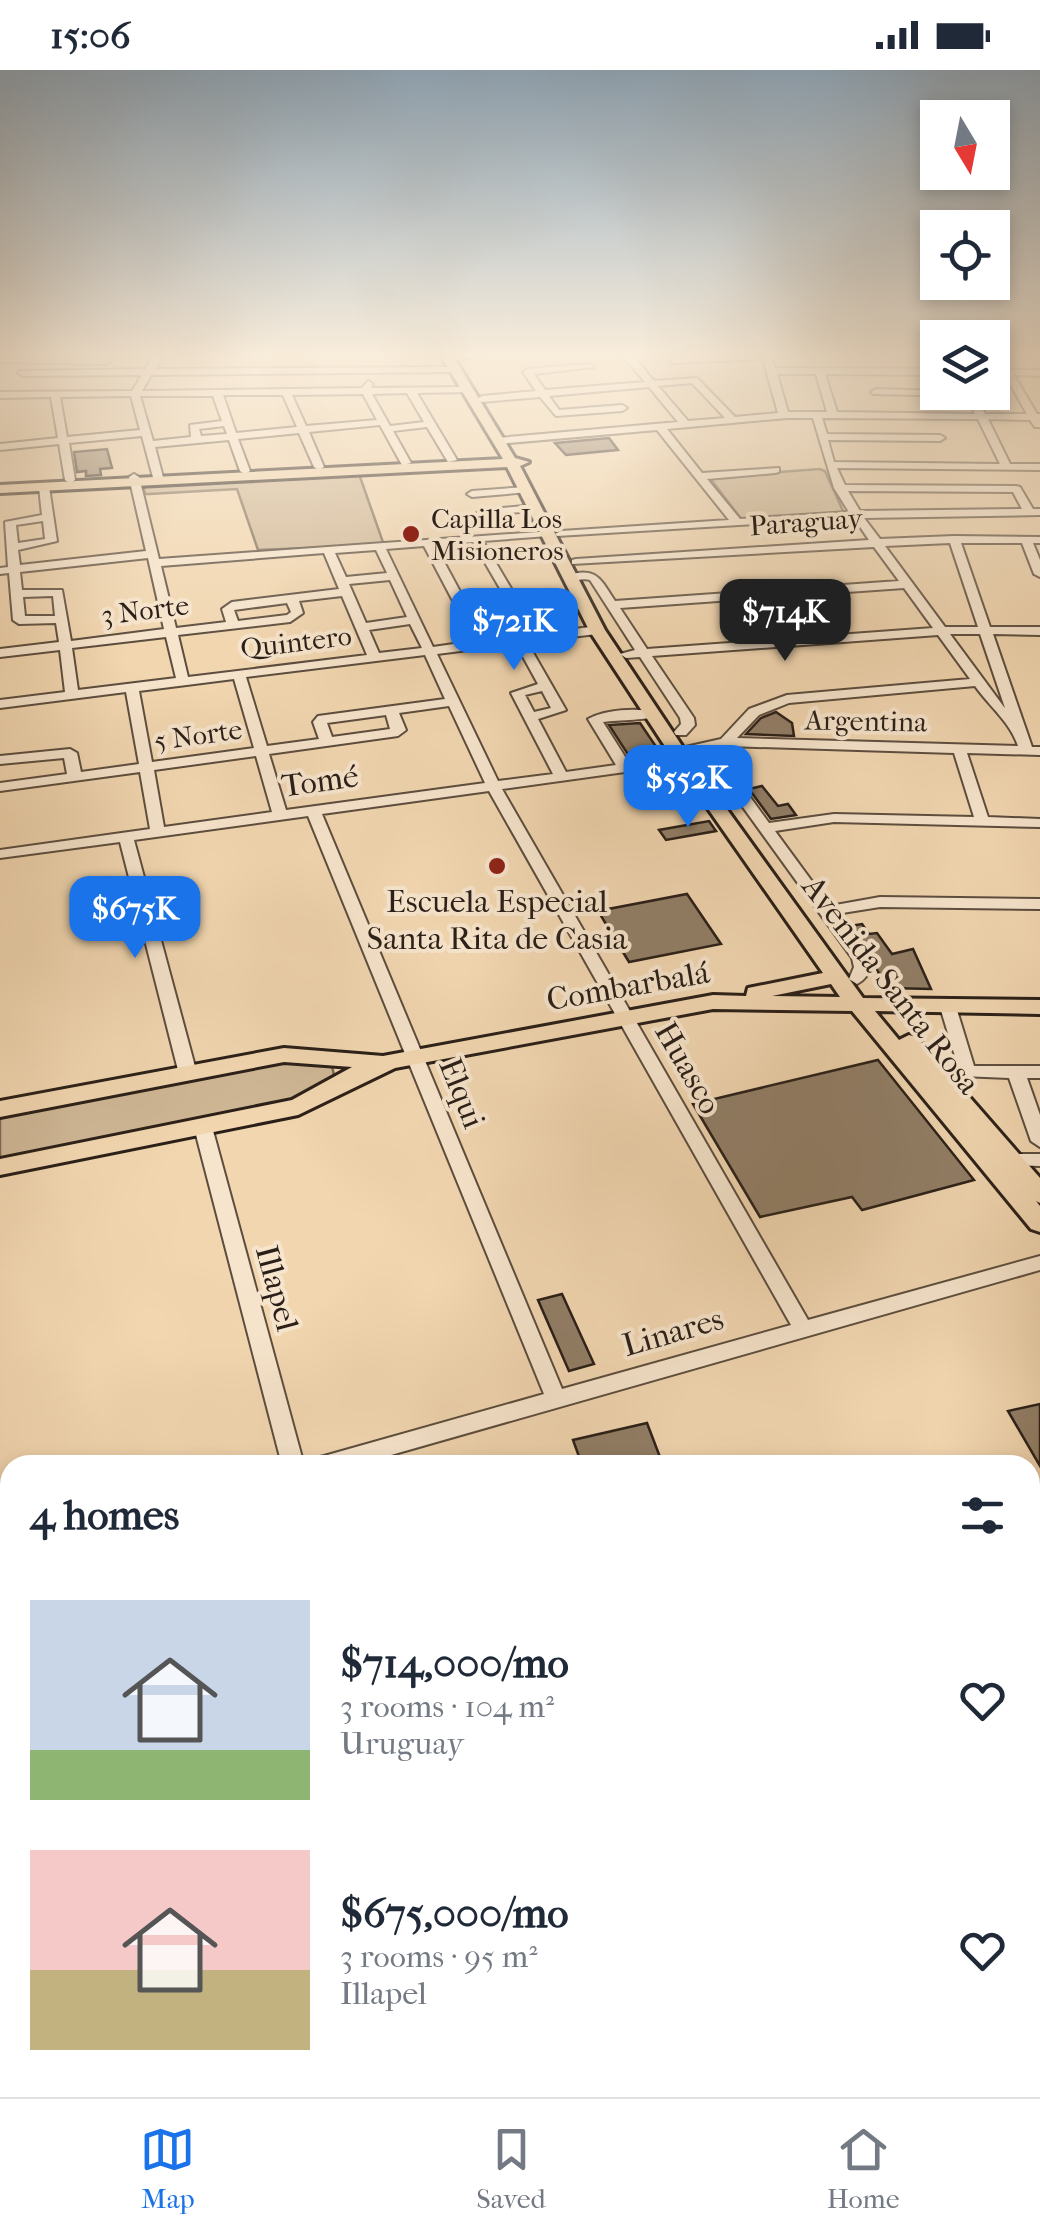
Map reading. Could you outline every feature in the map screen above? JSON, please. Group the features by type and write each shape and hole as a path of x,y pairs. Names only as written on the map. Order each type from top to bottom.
{"main road":[{"name":"Avenida Santa Rosa","path":"509,451 576,572 689,752 846,978 1040,1223"},
{"path":"0,487 452,460 515,460"},
{"name":"Avenida Santa Rosa","path":"515,460 525,490 554,534"},
{"path":"158,478 515,460"},
{"path":"0,487 70,480 135,480"},
{"name":"Avenida Santa Rosa","path":"576,572 598,630 626,652 646,712 689,752"},
{"path":"808,993 846,978"},
{"name":"Combarbalá","path":"0,1166 306,1105 341,1083 403,1059 713,1002 808,993 868,1006 1040,1007"},
{"name":"Avenida Santa Rosa","path":"868,1006 1038,1189"},
{"name":"Combarbalá","path":"0,1109 284,1054 403,1059"},
{"path":"331,1058 342,1070 341,1083"}],"street":[{"path":"65,451 70,480"},
{"path":"150,451 158,478"},
{"path":"237,451 245,471"},
{"path":"312,451 319,467"},
{"path":"399,451 406,463"},
{"path":"446,451 452,460"},
{"path":"679,451 737,523"},
{"path":"826,451 839,488 856,514 998,710 1016,723"},
{"path":"904,451 910,466"},
{"path":"999,451 1007,467"},
{"path":"830,466 1040,467"},
{"path":"934,466 951,511"},
{"path":"699,476 776,470"},
{"path":"135,480 182,682"},
{"path":"12,547 50,542 44,487"},
{"path":"839,488 1017,490 1034,512"},
{"path":"472,494 525,490"},
{"path":"482,513 535,508"},
{"path":"0,571 153,556 381,549 856,514 1034,512"},
{"path":"48,517 10,522 17,594 21,622 62,619"},
{"path":"954,539 1016,723 1033,750"},
{"path":"478,540 558,712 530,717"},
{"path":"1033,540 1040,574"},
{"name":"Paraguay","path":"576,572 877,543 1033,540"},
{"path":"429,545 482,644"},
{"name":"Huasco","path":"381,549 492,784 803,1329"},
{"path":"330,551 374,657"},
{"name":"Avenida Santa Rosa","path":"576,572 594,578 610,605 626,652"},
{"path":"233,625 230,607 292,599 394,576"},
{"path":"610,605 906,584"},
{"path":"17,594 58,591 72,696"},
{"name":"3 Norte","path":"0,653 296,616 292,599"},
{"path":"362,627 414,620"},
{"name":"Quintero","path":"0,704 598,630"},
{"path":"626,652 940,631 1040,631"},
{"path":"239,674 280,814"},
{"path":"726,742 754,712 787,698 978,682"},
{"path":"546,686 517,693 560,774"},
{"path":"132,688 158,832"},
{"path":"327,742 321,720 453,702"},
{"name":"5 Norte","path":"0,786 396,732 399,728 391,710"},
{"path":"624,765 595,719 646,712"},
{"name":"Argentina","path":"689,752 726,742 1033,750"},
{"path":"960,748 982,821"},
{"path":"0,760 70,752 75,776"},
{"name":"Avenida Santa Rosa","path":"689,752 724,771 862,961 846,978"},
{"name":"Tomé","path":"0,854 647,762 689,752"},
{"name":"Elqui","path":"312,810 403,1059 556,1399"},
{"path":"766,828 826,818 1040,823"},
{"path":"126,836 188,1074"},
{"path":"826,910 880,902 1040,904"},
{"path":"948,1007 967,1072 1040,1072"},
{"name":"Avenida Santa Rosa","path":"1016,1072 1040,1141"},
{"name":"Illapel","path":"203,1127 290,1455"},
{"path":"1011,1160 1040,1160"},
{"name":"Linares","path":"359,1455 1040,1263"}],"shaded area":[{"path":"825,471 844,513 742,520 709,477"},
{"path":"359,474 384,545 258,550 237,489 145,494 143,485"},
{"path":"289,1060 332,1066 335,1080 303,1102 0,1160 0,1115"}],"building":[{"path":"107,451 112,468 100,469 101,475 86,476 86,471 77,472 74,452"},
{"path":"562,451 612,451 566,455"},
{"path":"776,712 792,723 794,736 746,734 761,718"},
{"path":"640,723 659,751 629,756 609,725"},
{"path":"762,786 778,806 788,804 796,815 771,819 749,789"},
{"path":"709,821 716,831 666,840 659,830"},
{"path":"687,894 721,944 629,962 598,911"},
{"path":"862,924 869,934 877,933 892,954 913,949 931,989 888,988 850,926"},
{"path":"878,1060 974,1180 862,1210 852,1197 760,1217 693,1104"},
{"path":"562,1294 594,1364 569,1371 538,1300"},
{"path":"1040,1404 1040,1455 1034,1455 1008,1411"},
{"path":"647,1423 659,1455 578,1455 573,1440"}],"place":[{"name":"Capilla Los Misioneros","path":"411,534"},
{"name":"Escuela Especial Santa Rita de Casia","path":"497,866"}]}
